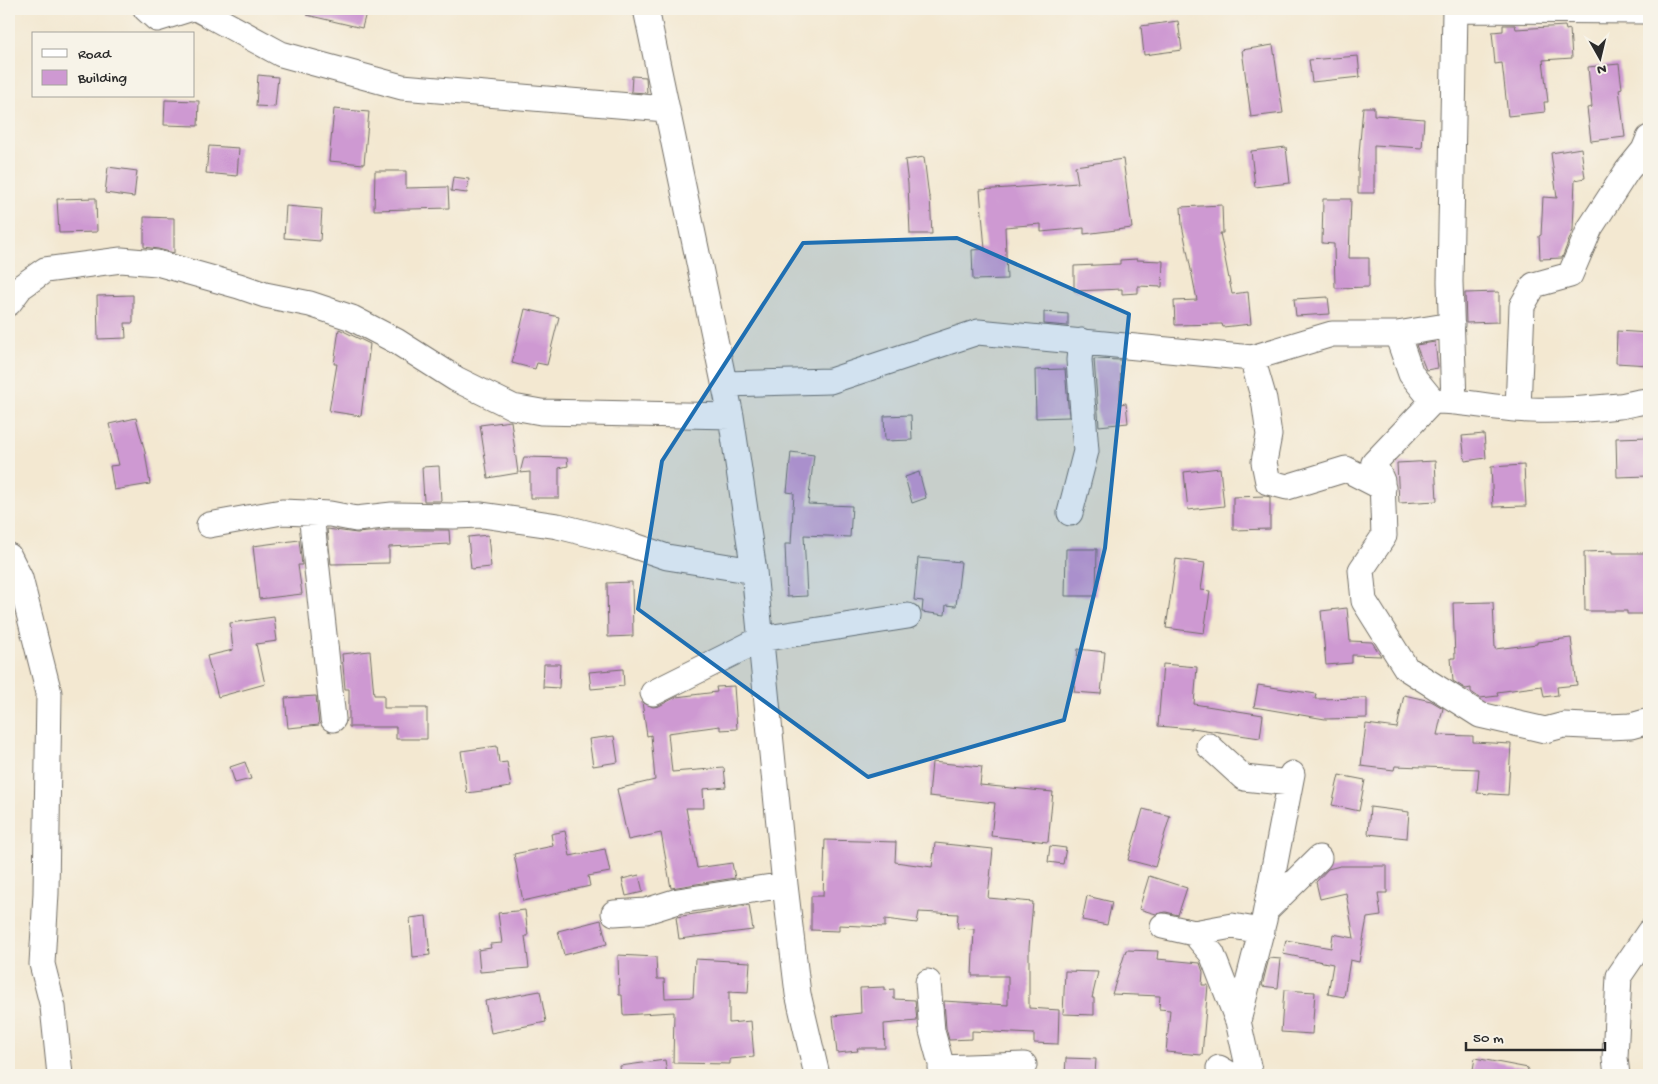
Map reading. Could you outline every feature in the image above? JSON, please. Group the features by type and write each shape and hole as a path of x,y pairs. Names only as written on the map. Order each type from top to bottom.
{"street":[{"path":"146,9 157,19 189,9"},
{"path":"198,9 281,54 402,87 666,109"},
{"path":"646,9 731,416 754,571 785,885 798,994 817,1075"},
{"path":"1649,11 1455,10 1450,282 1452,325 1443,402 1374,463 1382,481 1384,536 1361,570 1364,601 1406,668 1480,715 1545,730 1564,725 1607,727 1631,726 1649,722"},
{"path":"1518,409 1522,306 1534,285 1570,275 1590,228 1627,171 1644,150 1649,138"},
{"path":"9,303 21,287 45,270 121,260 157,263 265,295 310,304 352,318 396,340 456,379 513,407 541,412 731,416"},
{"path":"724,384 830,381 978,332 1252,358 1332,334 1397,334 1452,325"},
{"path":"1397,334 1411,374 1443,402 1518,409 1588,409 1649,401"},
{"path":"1070,513 1086,451 1079,360 1081,341"},
{"path":"1252,358 1264,399 1269,435 1264,462 1268,482 1287,486 1346,469 1382,488"},
{"path":"209,525 282,512 330,514 356,519 392,515 482,515 558,526 626,543 667,557 754,571"},
{"path":"311,513 333,719"},
{"path":"9,556 20,578 49,693 46,893 42,964 53,1008 60,1075"},
{"path":"652,693 761,639 908,616"},
{"path":"1209,746 1244,778 1291,778 1264,920 1238,1021"},
{"path":"1163,926 1194,934 1264,920 1319,858"},
{"path":"614,913 646,911 678,901 785,885"},
{"path":"1616,1075 1615,1058 1619,976 1649,932"},
{"path":"1194,934 1212,954 1238,1021 1250,1075"},
{"path":"928,982 932,1031 942,1072 1024,1065"}],"highlighted area":[{"path":"957,238 1129,314 1105,548 1064,720 868,777 638,609 662,461 803,243"}],"building":[{"path":"308,9 367,9 362,28 307,15"},
{"path":"1178,21 1182,50 1144,55 1141,26"},
{"path":"1503,25 1515,25 1516,29 1565,26 1566,30 1570,29 1572,58 1543,60 1548,102 1544,102 1545,112 1508,116 1502,63 1495,64 1492,32 1503,31"},
{"path":"1273,45 1283,113 1251,117 1242,50"},
{"path":"1358,56 1360,77 1312,82 1309,60"},
{"path":"1619,64 1622,88 1619,89 1625,137 1591,141 1587,108 1592,107 1588,67"},
{"path":"258,75 278,77 275,107 256,106"},
{"path":"632,76 646,77 647,93 631,92"},
{"path":"165,100 199,101 198,126 164,125"},
{"path":"1363,107 1374,107 1374,115 1424,119 1422,148 1374,145 1374,193 1358,193 1358,166"},
{"path":"334,109 369,112 364,164 329,161"},
{"path":"209,146 239,148 237,176 206,173"},
{"path":"1286,147 1290,183 1255,187 1251,151"},
{"path":"1581,148 1585,178 1575,180 1573,230 1562,258 1540,259 1539,236 1541,235 1543,197 1557,198 1551,153"},
{"path":"924,157 930,197 932,234 910,234 905,160"},
{"path":"1123,159 1132,228 1084,234 1084,228 1041,232 1041,224 1005,227 1007,279 973,280 972,250 985,249 980,190 1078,183 1075,166"},
{"path":"108,167 137,171 134,197 105,193"},
{"path":"375,171 406,171 406,188 448,187 449,208 374,210"},
{"path":"453,177 469,179 467,193 451,191"},
{"path":"96,198 97,232 59,233 57,199"},
{"path":"1323,199 1351,199 1349,258 1369,258 1369,287 1335,288 1334,244 1322,243"},
{"path":"1222,205 1223,233 1220,233 1232,294 1248,292 1251,324 1223,327 1222,324 1175,325 1174,301 1197,300 1182,225 1181,207"},
{"path":"286,206 322,209 320,241 284,238"},
{"path":"144,217 174,218 174,253 144,247"},
{"path":"1120,260 1163,261 1162,287 1138,286 1138,293 1122,294 1122,289 1074,291 1074,266 1120,264"},
{"path":"1499,292 1499,322 1466,323 1465,293"},
{"path":"133,295 133,323 125,323 126,338 98,339 97,296"},
{"path":"1328,297 1330,314 1296,316 1294,299"},
{"path":"525,309 559,317 547,365 537,363 535,369 512,363"},
{"path":"1044,312 1068,314 1068,326 1044,324"},
{"path":"339,329 370,344 361,416 329,411 337,364 334,364"},
{"path":"1617,331 1649,333 1649,365 1616,363"},
{"path":"1435,342 1438,368 1426,370 1416,345"},
{"path":"1094,359 1121,360 1120,404 1126,403 1128,423 1099,426"},
{"path":"1065,369 1069,417 1036,418 1035,370"},
{"path":"911,415 912,440 885,441 884,416"},
{"path":"136,418 145,452 150,484 114,490 110,466 119,465 109,424"},
{"path":"511,421 518,473 488,478 480,425"},
{"path":"1484,434 1486,458 1465,461 1462,436"},
{"path":"1649,437 1649,476 1617,477 1616,438"},
{"path":"791,452 814,455 808,504 852,506 850,537 804,535 807,596 787,597 785,544 791,544 794,493 787,492"},
{"path":"524,457 567,458 568,466 559,468 559,498 530,498 530,472 520,473"},
{"path":"1435,461 1437,501 1399,503 1397,463"},
{"path":"1524,465 1526,506 1493,507 1491,467"},
{"path":"439,466 441,501 424,501 422,467"},
{"path":"1220,468 1224,506 1188,510 1184,472"},
{"path":"919,472 926,498 912,503 905,477"},
{"path":"1233,497 1270,497 1270,529 1233,530"},
{"path":"327,529 357,533 389,530 449,530 450,544 389,547 389,563 331,564"},
{"path":"488,535 491,567 471,569 468,537"},
{"path":"299,540 302,565 298,565 302,594 259,599 253,546"},
{"path":"1066,549 1097,549 1096,596 1065,596"},
{"path":"1613,551 1613,553 1649,553 1649,614 1627,614 1627,611 1585,611 1584,552"},
{"path":"918,558 961,562 956,606 946,605 945,615 922,612 923,601 914,600"},
{"path":"1176,559 1205,563 1201,590 1210,591 1204,633 1166,628"},
{"path":"632,582 633,636 608,637 607,583"},
{"path":"1493,602 1495,649 1571,638 1577,685 1557,687 1558,695 1544,697 1542,686 1497,692 1498,696 1480,698 1471,692 1471,688 1466,689 1453,681 1451,658 1455,658 1453,603"},
{"path":"1347,608 1350,641 1372,642 1381,656 1352,655 1352,663 1326,665 1321,611"},
{"path":"274,617 277,641 256,644 265,684 218,697 207,656 233,650 230,623"},
{"path":"1078,649 1105,652 1101,694 1074,692"},
{"path":"370,651 374,695 384,695 384,708 427,708 427,739 396,739 396,727 349,727 349,689 345,689 342,654"},
{"path":"544,664 560,664 559,688 543,687"},
{"path":"1163,664 1197,667 1194,704 1263,715 1260,738 1192,728 1158,726"},
{"path":"623,669 624,686 591,689 589,672"},
{"path":"1258,685 1316,694 1315,699 1367,698 1367,718 1325,719 1254,707"},
{"path":"734,686 737,729 720,730 720,726 668,733 672,772 724,768 726,787 703,789 704,808 686,808 697,868 732,863 735,878 671,888 661,833 628,840 617,789 655,780 651,735 647,736 642,702 653,707 659,706 676,697 717,692 716,687"},
{"path":"1404,695 1431,701 1443,708 1437,735 1473,736 1473,742 1511,744 1508,795 1477,793 1479,769 1395,766 1394,770 1361,766 1366,724 1397,728"},
{"path":"316,696 319,725 288,728 285,698"},
{"path":"614,736 618,762 593,766 589,739"},
{"path":"497,746 499,763 507,762 511,787 467,793 461,751"},
{"path":"245,762 251,779 235,783 230,767"},
{"path":"932,762 982,767 980,785 1053,792 1048,842 991,836 995,803 929,796"},
{"path":"1339,775 1365,780 1359,811 1332,805"},
{"path":"1370,807 1409,812 1407,838 1368,834"},
{"path":"1143,809 1170,816 1155,867 1128,860"},
{"path":"565,831 570,856 605,849 610,872 588,876 590,886 523,901 514,854 553,846 551,834"},
{"path":"825,840 896,842 895,862 932,867 935,843 993,849 988,898 1033,902 1029,948 1029,1008 1059,1010 1058,1044 1034,1043 1034,1034 972,1031 972,1039 949,1040 944,1001 1008,1005 1008,976 972,976 974,929 957,928 958,914 919,912 917,923 885,919 885,927 839,925 839,931 811,930 811,896 823,896"},
{"path":"1050,846 1066,848 1063,864 1048,862"},
{"path":"1340,866 1387,866 1387,893 1378,893 1381,916 1367,918 1359,962 1350,960 1344,997 1328,994 1333,964 1283,954 1286,940 1331,948 1333,934 1354,938 1346,893 1320,899 1316,882 1328,869"},
{"path":"639,875 643,892 626,896 622,879"},
{"path":"1149,876 1187,888 1178,915 1166,912 1156,914 1139,909"},
{"path":"1087,896 1112,902 1107,925 1082,920"},
{"path":"749,905 753,930 679,939 676,917"},
{"path":"525,910 528,936 525,936 529,968 480,972 478,950 491,948 490,944 502,943 498,913"},
{"path":"426,916 430,955 413,957 410,918"},
{"path":"601,920 607,944 564,955 558,931"},
{"path":"1126,950 1158,951 1157,959 1200,963 1203,972 1202,985 1208,985 1202,1055 1166,1052 1170,1010 1159,1009 1160,996 1112,994"},
{"path":"618,955 656,957 657,979 664,979 665,998 693,997 695,959 750,962 748,993 729,992 729,1023 751,1021 754,1057 730,1059 730,1064 673,1063 674,1012 623,1015 622,995 619,995"},
{"path":"1269,958 1281,959 1278,988 1262,986"},
{"path":"1065,971 1098,972 1092,998 1094,998 1094,1015 1063,1014"},
{"path":"884,987 884,990 894,989 894,999 915,1000 917,1021 884,1024 885,1048 857,1048 858,1051 837,1053 833,1016 861,1013 860,988"},
{"path":"1284,990 1315,992 1312,1034 1281,1032"},
{"path":"540,991 546,1022 491,1033 485,1001"},
{"path":"1066,1058 1096,1059 1095,1075 1065,1075"},
{"path":"1475,1058 1528,1068 1527,1075 1472,1075"},
{"path":"665,1060 667,1075 621,1075 620,1066"}]}
